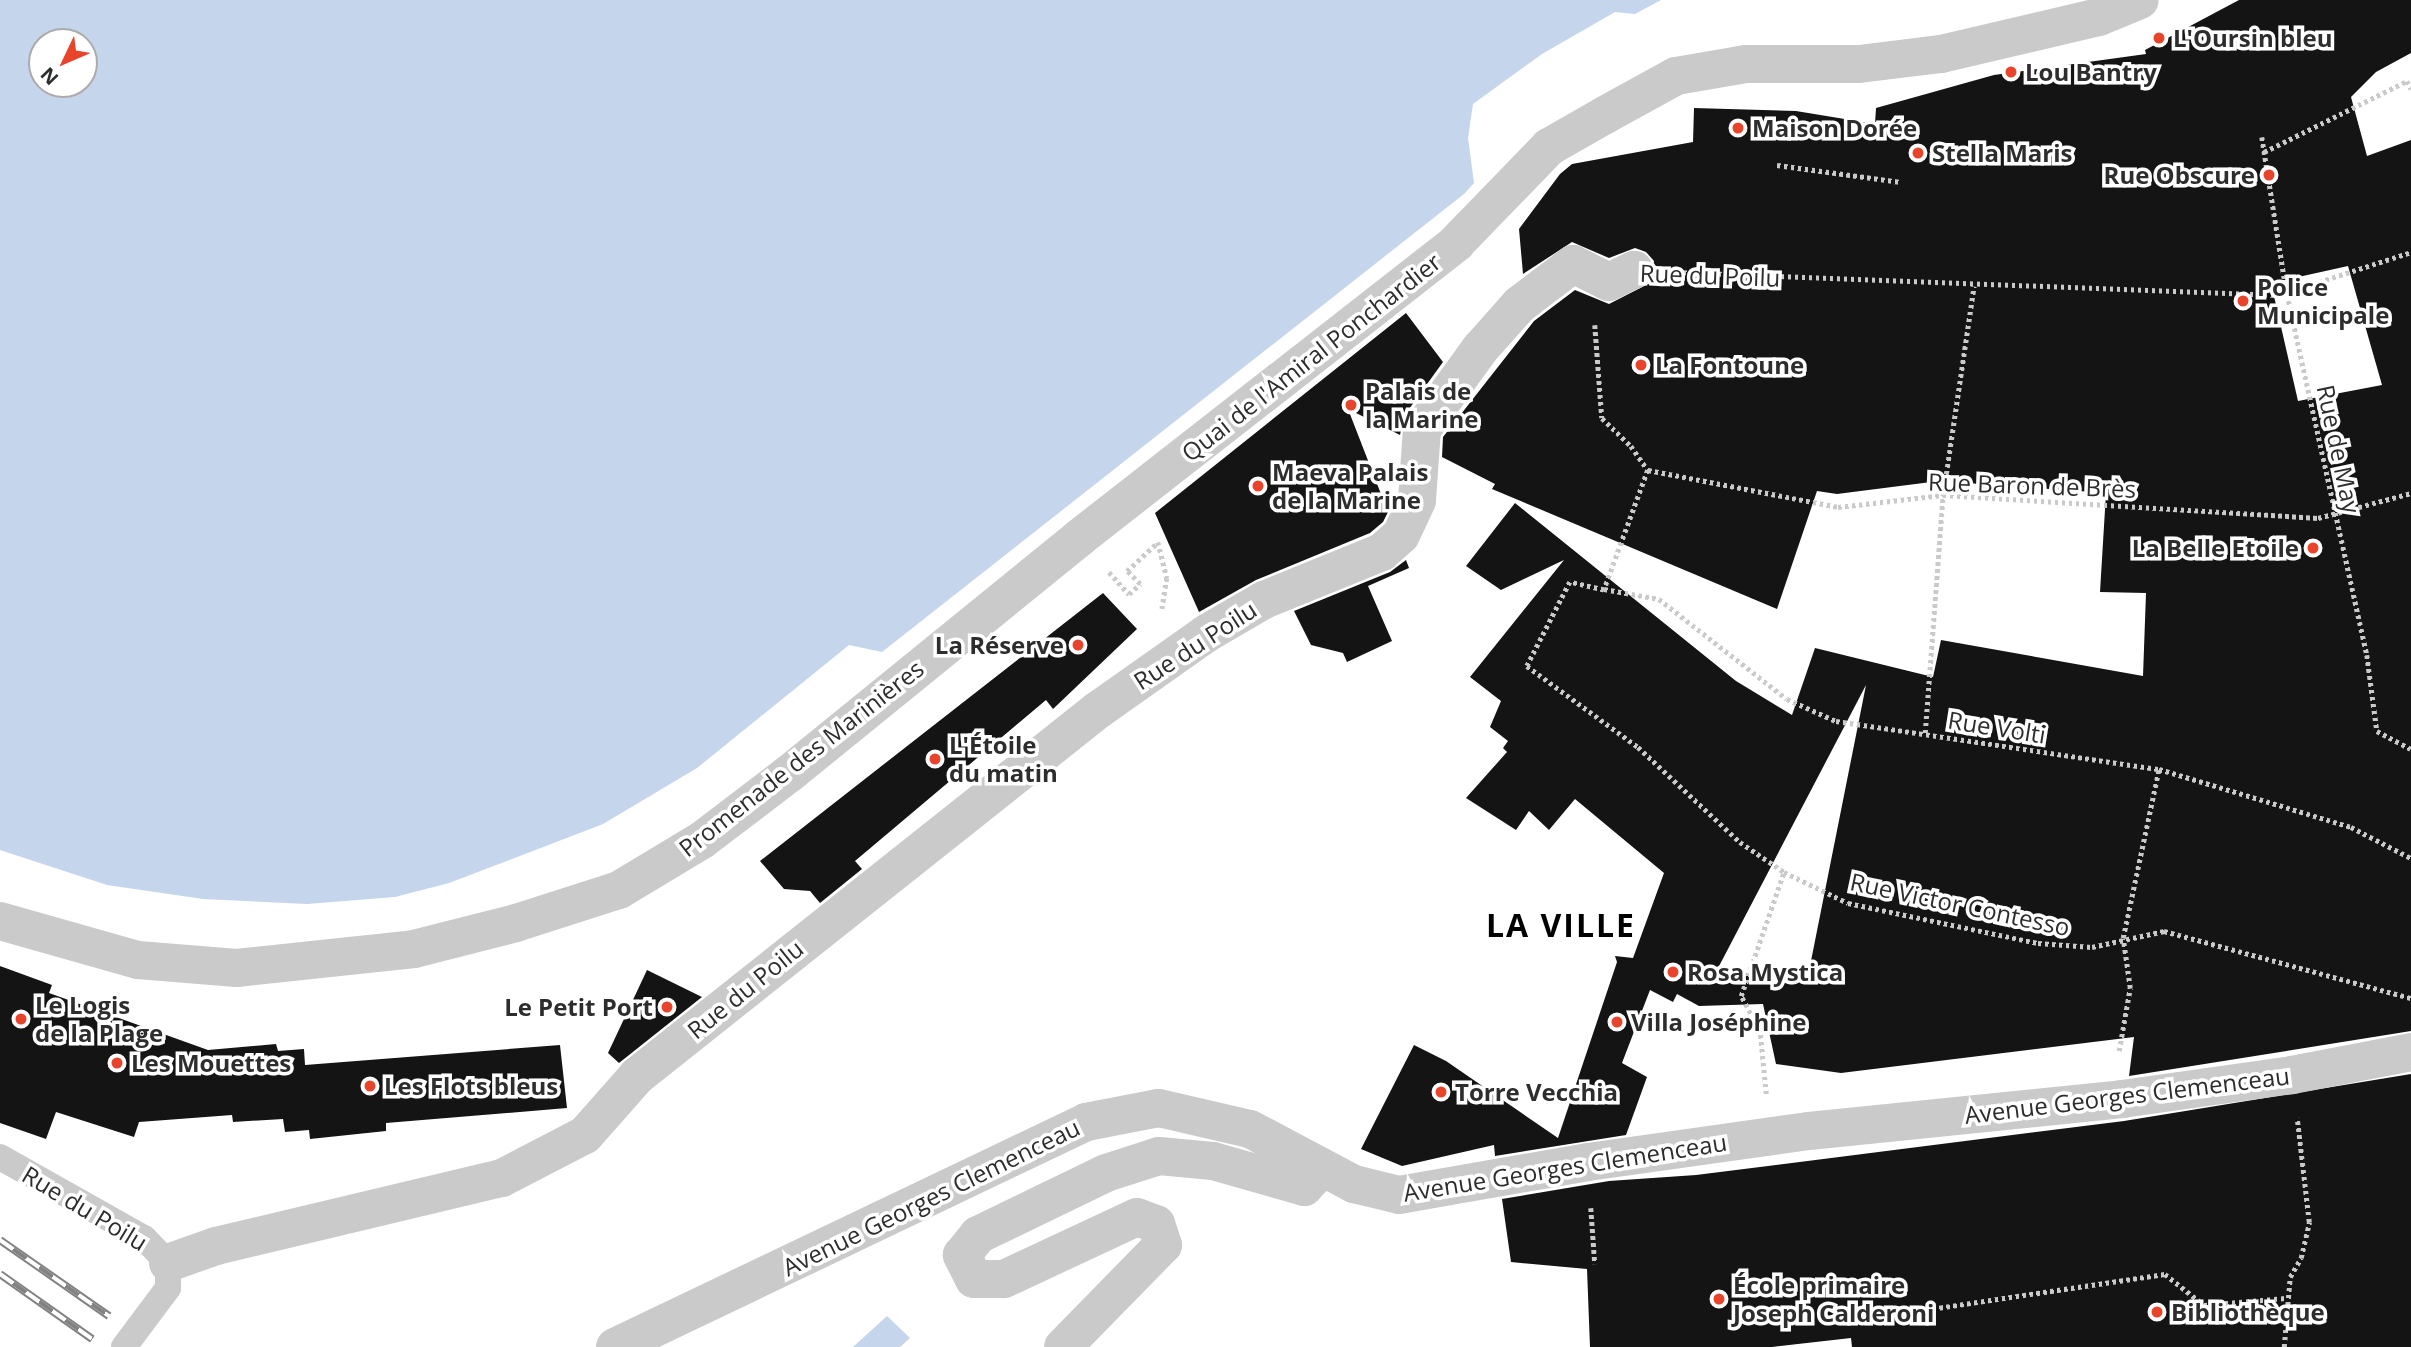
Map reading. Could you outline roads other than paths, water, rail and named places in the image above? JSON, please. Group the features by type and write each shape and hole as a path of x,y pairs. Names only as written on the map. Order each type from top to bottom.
{"street":[{"name":"Quai de l'Amiral Ponchardier","path":"1079,538 1456,243 1530,164 1560,141 1676,76 1746,64 1859,64 1941,54 2099,16 2140,0"},
{"name":"Rue du Poilu","path":"168,1263 216,1246 502,1178 586,1135 638,1076 1098,710 1207,633 1264,600 1382,552 1401,535 1416,500 1422,429 1480,349 1519,305 1573,264 1609,282 1634,270"},
{"name":"Promenade des Marinières","path":"0,920 138,960 237,968 414,949 516,923 619,890 702,840 1079,538"},
{"name":"Avenue Georges Clemenceau","path":"614,1347 1086,1122 1159,1108 1250,1129 1354,1184 1399,1195 1588,1162 1809,1131 2122,1099 2292,1075 2411,1052"},
{"path":"1063,1347 1163,1245 1156,1224 1137,1217 1004,1279 974,1279 962,1255 978,1235 1106,1172 1158,1156 1213,1161 1304,1187 1321,1168"}],"lane":[{"name":"Rue du Poilu","path":"0,1157 144,1238 168,1263"},
{"path":"124,1347 168,1288 168,1263"}],"water":[{"path":"0,0 1661,0 1635,14 1615,12 1542,54 1473,104 1468,138 1474,183 1464,194 882,652 849,645 697,768 603,824 449,883 395,897 307,904 203,899 107,885 0,850"},
{"path":"887,1316 910,1338 900,1347 853,1347"}],"railway":[{"path":"0,1240 109,1316"},
{"path":"0,1274 92,1339"}],"place":[{"name":"L'Oursin bleu","path":"2159,38"},
{"name":"Lou Bantry","path":"2011,72"},
{"name":"Maison Dorée","path":"1738,128"},
{"name":"Stella Maris","path":"1918,153"},
{"name":"Rue Obscure","path":"2269,175"},
{"name":"Police Municipale","path":"2243,301"},
{"name":"La Fontoune","path":"1641,365"},
{"name":"Palais de la Marine","path":"1351,405"},
{"name":"Maeva Palais de la Marine","path":"1258,486"},
{"name":"La Belle Etoile","path":"2313,548"},
{"name":"La Réserve","path":"1078,645"},
{"name":"L'Étoile du matin","path":"935,759"},
{"name":"Rosa Mystica","path":"1673,972"},
{"name":"Le Petit Port","path":"667,1007"},
{"name":"Le Logis de la Plage","path":"21,1019"},
{"name":"Villa Joséphine","path":"1617,1022"},
{"name":"Les Mouettes","path":"117,1063"},
{"name":"Les Flots bleus","path":"370,1086"},
{"name":"Torre Vecchia","path":"1441,1092"},
{"name":"École primaire Joseph Calderoni","path":"1719,1299"},
{"name":"Bibliothèque","path":"2157,1312"}],"district":[{"name":"LA VILLE","path":"1561,925"}]}
